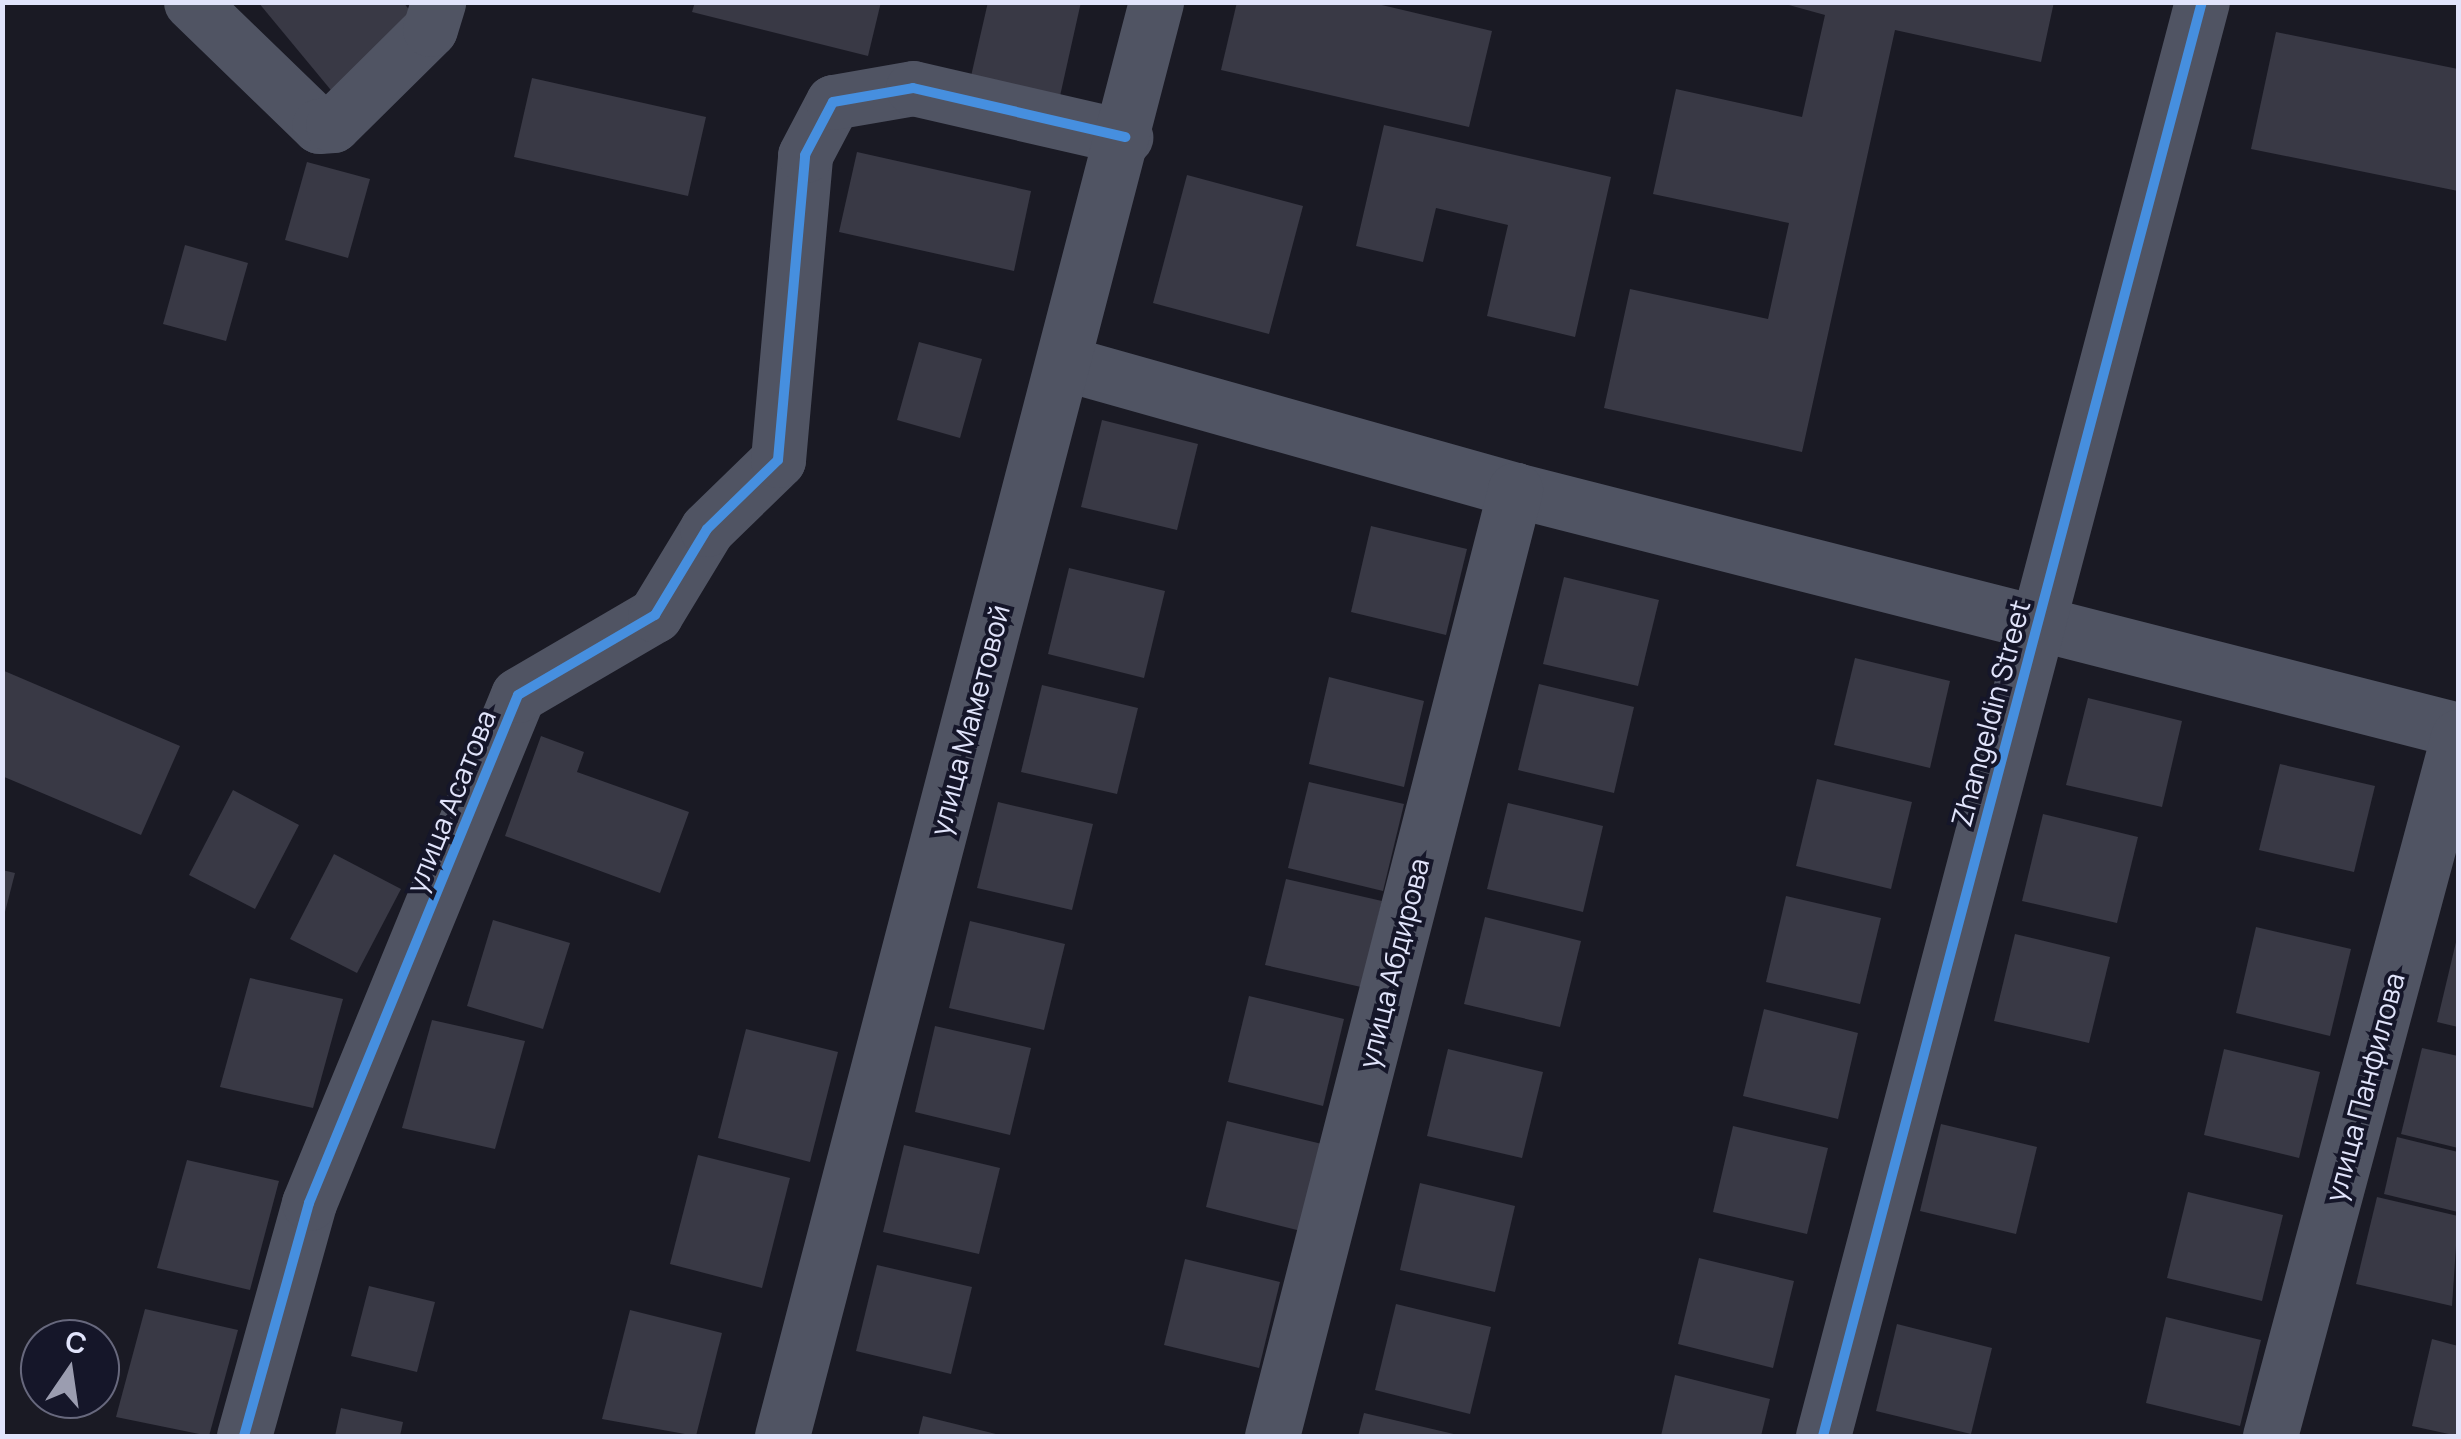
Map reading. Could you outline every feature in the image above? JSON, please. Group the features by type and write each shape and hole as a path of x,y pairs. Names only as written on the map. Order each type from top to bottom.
{"street":[{"path":"190,2 319,126 333,125 430,29 438,2"},
{"name":"улица Маметовой","path":"782,1436 1125,137 1156,2"},
{"name":"Zhangeldin Street","path":"1823,1436 2202,2"},
{"name":"улица Асатова","path":"244,1436 308,1203 518,695 656,615 707,529 778,460 806,154 833,102 913,88 1125,137"},
{"path":"1064,362 1515,490 2037,620 2458,733"},
{"name":"улица Абдирова","path":"1272,1436 1515,490"},
{"name":"улица Панфилова","path":"2270,1436 2458,733"}],"building":[{"path":"258,2 403,2 420,23 335,95"},
{"path":"695,2 881,2 868,56 692,12"},
{"path":"988,2 1081,2 1058,105 969,85"},
{"path":"1237,2 1369,2 1492,31 1469,127 1221,70"},
{"path":"1778,2 2054,2 2041,62 1895,30 1802,452 1604,408 1630,289 1768,319 1789,223 1653,194 1676,89 1802,117 1825,15"},
{"path":"2276,32 2458,69 2458,191 2251,149"},
{"path":"532,78 706,117 688,196 514,157"},
{"path":"1384,125 1611,177 1575,337 1487,316 1508,225 1436,208 1423,262 1356,246"},
{"path":"857,152 1031,191 1014,271 839,232"},
{"path":"307,162 370,179 348,258 285,240"},
{"path":"1187,175 1303,206 1269,334 1153,303"},
{"path":"185,245 248,263 226,341 163,324"},
{"path":"919,342 982,359 960,438 897,420"},
{"path":"1102,420 1198,444 1177,530 1081,507"},
{"path":"1371,526 1467,549 1446,635 1351,612"},
{"path":"1069,568 1165,591 1144,678 1048,654"},
{"path":"1564,577 1659,600 1638,686 1543,664"},
{"path":"1855,658 1950,681 1930,768 1834,745"},
{"path":"2,670 180,746 141,835 2,776"},
{"path":"1329,677 1424,701 1404,787 1309,764"},
{"path":"1539,684 1634,707 1614,793 1518,770"},
{"path":"1042,685 1138,708 1117,794 1021,772"},
{"path":"2088,698 2182,721 2162,807 2066,785"},
{"path":"541,736 584,752 577,772 689,812 660,893 505,836"},
{"path":"2280,764 2375,786 2354,872 2259,850"},
{"path":"1817,779 1912,802 1891,889 1796,866"},
{"path":"1309,782 1404,804 1383,891 1288,868"},
{"path":"233,790 299,825 255,909 189,875"},
{"path":"998,802 1093,824 1072,910 977,888"},
{"path":"1508,803 1603,826 1583,912 1487,889"},
{"path":"2043,814 2138,837 2117,923 2022,901"},
{"path":"334,854 401,889 357,973 290,939"},
{"path":"2,870 15,873 4,916 2,916"},
{"path":"1286,879 1382,901 1361,987 1265,965"},
{"path":"1786,896 1881,918 1860,1004 1766,982"},
{"path":"1485,917 1581,941 1560,1027 1464,1004"},
{"path":"493,920 570,943 543,1029 467,1006"},
{"path":"970,921 1065,944 1044,1030 949,1008"},
{"path":"2256,927 2351,949 2330,1036 2236,1013"},
{"path":"2015,934 2110,957 2089,1043 1994,1021"},
{"path":"2458,938 2458,1027 2437,1022"},
{"path":"250,978 343,999 313,1108 220,1087"},
{"path":"1249,996 1344,1019 1323,1106 1228,1082"},
{"path":"1764,1009 1858,1033 1838,1119 1743,1096"},
{"path":"432,1020 525,1041 495,1149 402,1128"},
{"path":"935,1026 1031,1048 1010,1135 915,1112"},
{"path":"746,1029 838,1052 810,1162 718,1138"},
{"path":"2422,1048 2458,1056 2458,1148 2401,1134"},
{"path":"1448,1049 1543,1072 1522,1158 1427,1136"},
{"path":"2224,1049 2320,1072 2299,1158 2204,1135"},
{"path":"1227,1121 1322,1144 1301,1231 1206,1207"},
{"path":"1941,1124 2037,1147 2016,1234 1920,1211"},
{"path":"1733,1126 1828,1148 1807,1234 1713,1212"},
{"path":"2397,1137 2458,1152 2458,1212 2384,1194"},
{"path":"904,1145 1000,1168 979,1254 883,1232"},
{"path":"698,1155 790,1178 762,1288 670,1264"},
{"path":"187,1160 279,1181 250,1290 157,1268"},
{"path":"1420,1183 1515,1206 1495,1292 1400,1270"},
{"path":"2188,1192 2283,1215 2262,1301 2167,1278"},
{"path":"2377,1197 2458,1216 2452,1306 2356,1284"},
{"path":"1699,1258 1794,1281 1773,1368 1678,1344"},
{"path":"1185,1259 1280,1282 1259,1368 1164,1345"},
{"path":"877,1265 972,1287 951,1374 856,1351"},
{"path":"369,1286 435,1302 417,1372 351,1356"},
{"path":"1396,1304 1491,1327 1470,1414 1375,1390"},
{"path":"145,1309 238,1330 209,1436 120,1418 120,1402"},
{"path":"630,1310 722,1333 696,1436 602,1419"},
{"path":"2166,1317 2261,1340 2240,1426 2146,1403"},
{"path":"1897,1324 1992,1348 1971,1434 1876,1411"},
{"path":"2432,1339 2458,1346 2458,1436 2412,1426"},
{"path":"1675,1375 1770,1399 1761,1436 1661,1436"},
{"path":"341,1408 403,1422 400,1436 335,1436"},
{"path":"1364,1413 1458,1435 1358,1436"},
{"path":"923,1416 1000,1435 1000,1436 918,1436"}],"cycle path":[{"path":"1823,1436 2202,2"},
{"path":"244,1436 309,1203 518,695 655,615 707,529 778,460 805,155 833,102 913,88 1125,137"}]}
